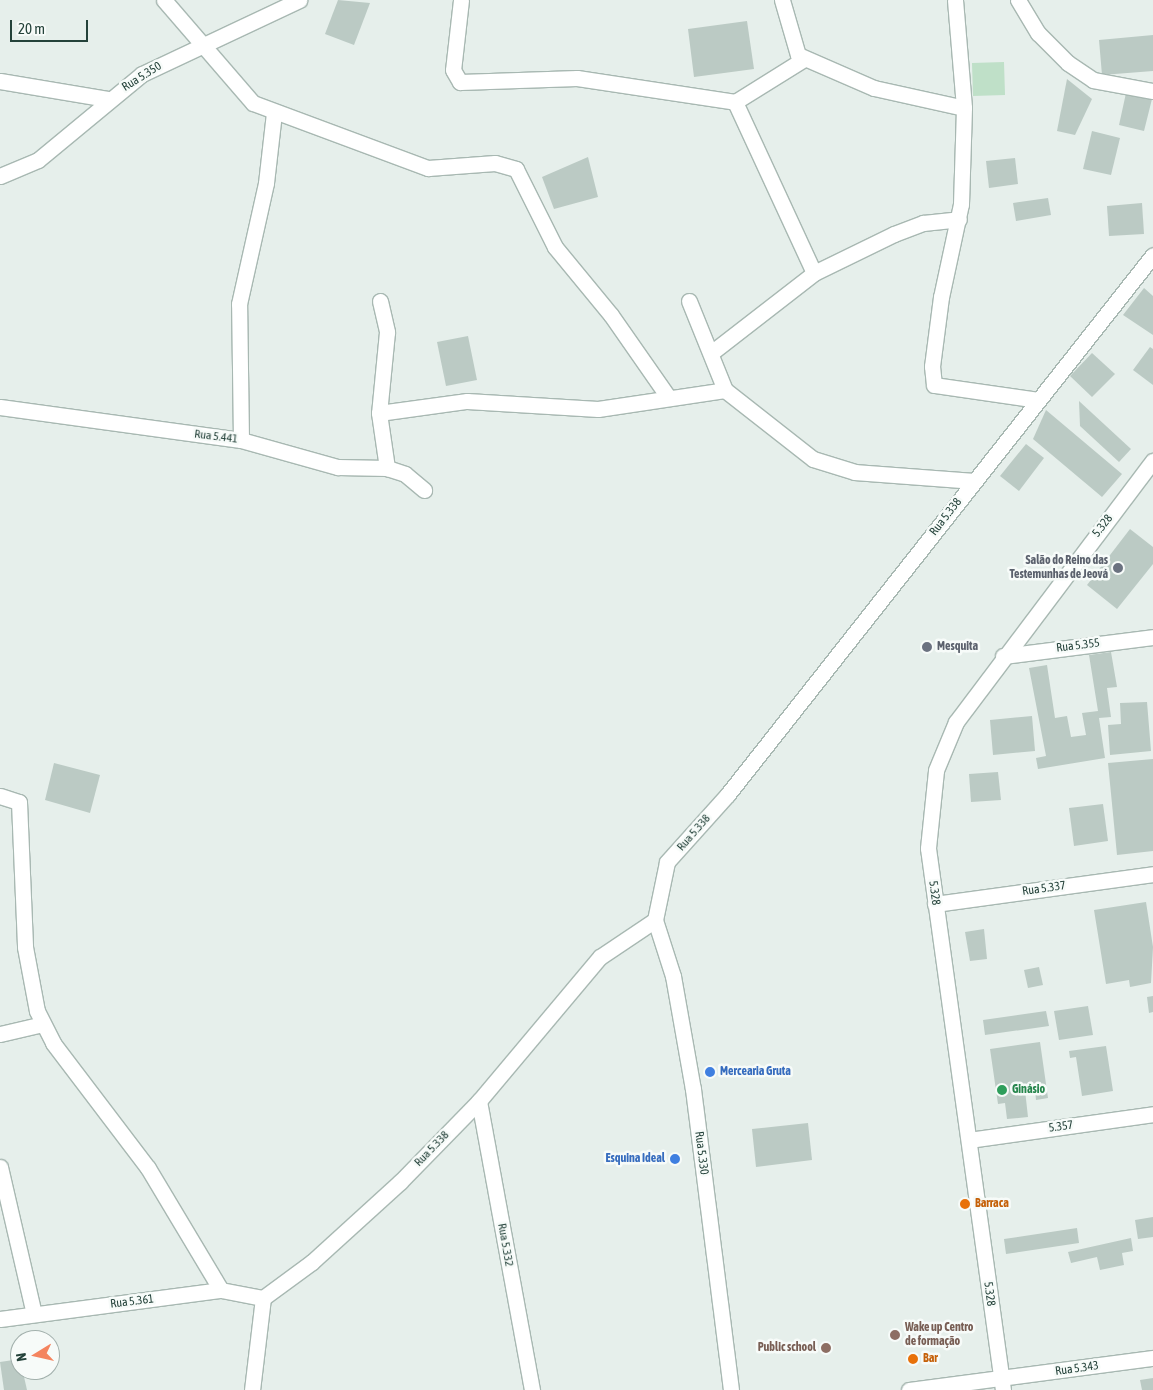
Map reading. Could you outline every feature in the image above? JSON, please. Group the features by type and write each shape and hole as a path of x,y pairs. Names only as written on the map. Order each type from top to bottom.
{"street":[{"path":"164,0 253,103 428,168 494,163 516,169 555,248 611,315 669,398"},
{"name":"Rua 5.350","path":"0,176 38,160 77,131 108,99 142,74 204,48 299,0"},
{"path":"461,0 452,70 460,82 577,78 735,102 804,58"},
{"path":"782,0 793,49 804,58 874,88 964,108"},
{"path":"955,0 964,108 959,219 940,297 932,366 934,385 1038,400"},
{"path":"1018,0 1038,33 1068,63 1093,80 1153,91"},
{"path":"0,81 108,99"},
{"path":"735,102 814,273"},
{"path":"241,440 239,304 266,183 274,112"},
{"path":"711,353 814,273 894,234 923,223 959,219"},
{"name":"Rua 5.338","path":"263,1298 312,1262 385,1195 479,1101 600,957 655,920 667,862 728,794 1153,255"},
{"path":"380,301 387,332 379,413 387,468"},
{"path":"689,301 725,390 813,459 832,469 974,481"},
{"path":"379,413 467,401 598,409 725,390"},
{"name":"Rua 5.441","path":"0,407 241,440 338,467 387,468 405,474 424,490"},
{"name":"5.328","path":"1002,1385 928,848 936,770 956,722 1003,656 1153,462"},
{"name":"Rua 5.355","path":"1003,656 1153,637"},
{"path":"0,796 19,802 25,947 43,1024 53,1043 148,1168 221,1290"},
{"name":"Rua 5.337","path":"935,904 1153,874"},
{"name":"Rua 5.330","path":"655,920 673,976 693,1089 731,1390"},
{"path":"0,1034 43,1024"},
{"name":"Rua 5.332","path":"479,1101 532,1390"},
{"name":"5.357","path":"969,1140 1153,1114"},
{"path":"0,1167 34,1314"},
{"name":"Rua 5.361","path":"0,1319 221,1290 263,1298"},
{"path":"252,1390 263,1298"},
{"name":"Rua 5.343","path":"909,1390 1002,1385 1153,1358"}],"green space":[{"path":"1004,62 1005,95 973,96 972,63"}],"building":[{"path":"338,0 370,3 354,45 325,34"},
{"path":"747,21 754,69 694,77 688,29"},
{"path":"1153,35 1153,71 1102,75 1099,40"},
{"path":"1067,79 1092,99 1075,135 1057,131"},
{"path":"1126,93 1152,99 1144,131 1119,125"},
{"path":"1092,131 1120,138 1111,175 1083,169"},
{"path":"588,157 598,197 554,209 542,177"},
{"path":"1015,158 1018,184 989,188 986,161"},
{"path":"1048,198 1051,215 1016,221 1013,203"},
{"path":"1142,203 1144,234 1109,236 1107,206"},
{"path":"1144,288 1153,296 1153,335 1123,315"},
{"path":"468,336 477,380 446,386 437,342"},
{"path":"1150,347 1153,349 1153,385 1133,370"},
{"path":"1092,353 1115,374 1092,397 1070,376"},
{"path":"1079,401 1131,449 1119,462 1080,426"},
{"path":"1046,410 1122,474 1102,497 1033,439"},
{"path":"1026,444 1044,458 1019,491 1000,476"},
{"name":"Salão do Reino das Testemunhas de Jeová","path":"1130,529 1153,547 1153,564 1117,609 1087,585"},
{"path":"1111,652 1117,687 1107,688 1111,717 1099,718 1105,758 1038,769 1036,758 1046,756 1029,668 1047,665 1055,718 1067,716 1071,737 1086,735 1082,713 1098,711 1089,655"},
{"path":"1147,702 1151,751 1110,755 1108,725 1121,724 1120,703"},
{"path":"1032,716 1035,751 993,755 990,720"},
{"path":"1153,759 1153,851 1117,855 1108,763"},
{"path":"54,763 100,775 90,813 45,800"},
{"path":"998,772 1001,800 971,802 969,774"},
{"path":"1103,804 1108,841 1074,846 1069,808"},
{"path":"1146,902 1153,947 1151,983 1130,987 1129,980 1106,984 1094,910"},
{"path":"984,929 987,959 970,961 965,932"},
{"path":"1039,967 1043,985 1028,988 1024,970"},
{"path":"1153,996 1153,1012 1149,1013 1147,997"},
{"path":"1088,1006 1093,1035 1059,1040 1054,1011"},
{"path":"1046,1011 1049,1026 985,1035 983,1020"},
{"path":"1040,1042 1048,1098 1036,1100 1035,1089 1025,1090 1028,1117 1007,1119 1005,1103 998,1104 990,1049"},
{"path":"1106,1046 1113,1091 1082,1096 1076,1057 1070,1058 1069,1051"},
{"path":"808,1123 812,1160 756,1167 752,1129"},
{"path":"1153,1217 1153,1237 1138,1239 1135,1220"},
{"path":"1077,1228 1079,1243 1006,1254 1004,1239"},
{"path":"1131,1238 1133,1251 1122,1253 1124,1265 1100,1270 1097,1257 1071,1263 1068,1252"},
{"path":"10,1360 10,1380 25,1380 27,1390 4,1390 0,1362"},
{"path":"1153,1378 1153,1390 1142,1390 1140,1380"}],"place":[{"name":"Salão do Reino das Testemunhas de Jeová","path":"1118,568"},
{"name":"Mesquita","path":"927,647"},
{"name":"Mercearia Gruta","path":"710,1072"},
{"name":"Ginásio","path":"1002,1090"},
{"name":"Esquina Ideal","path":"675,1159"},
{"name":"Barraca","path":"965,1204"},
{"name":"Wake up Centro de formação","path":"895,1335"},
{"name":"Public school","path":"826,1348"},
{"name":"Bar","path":"913,1359"}]}
